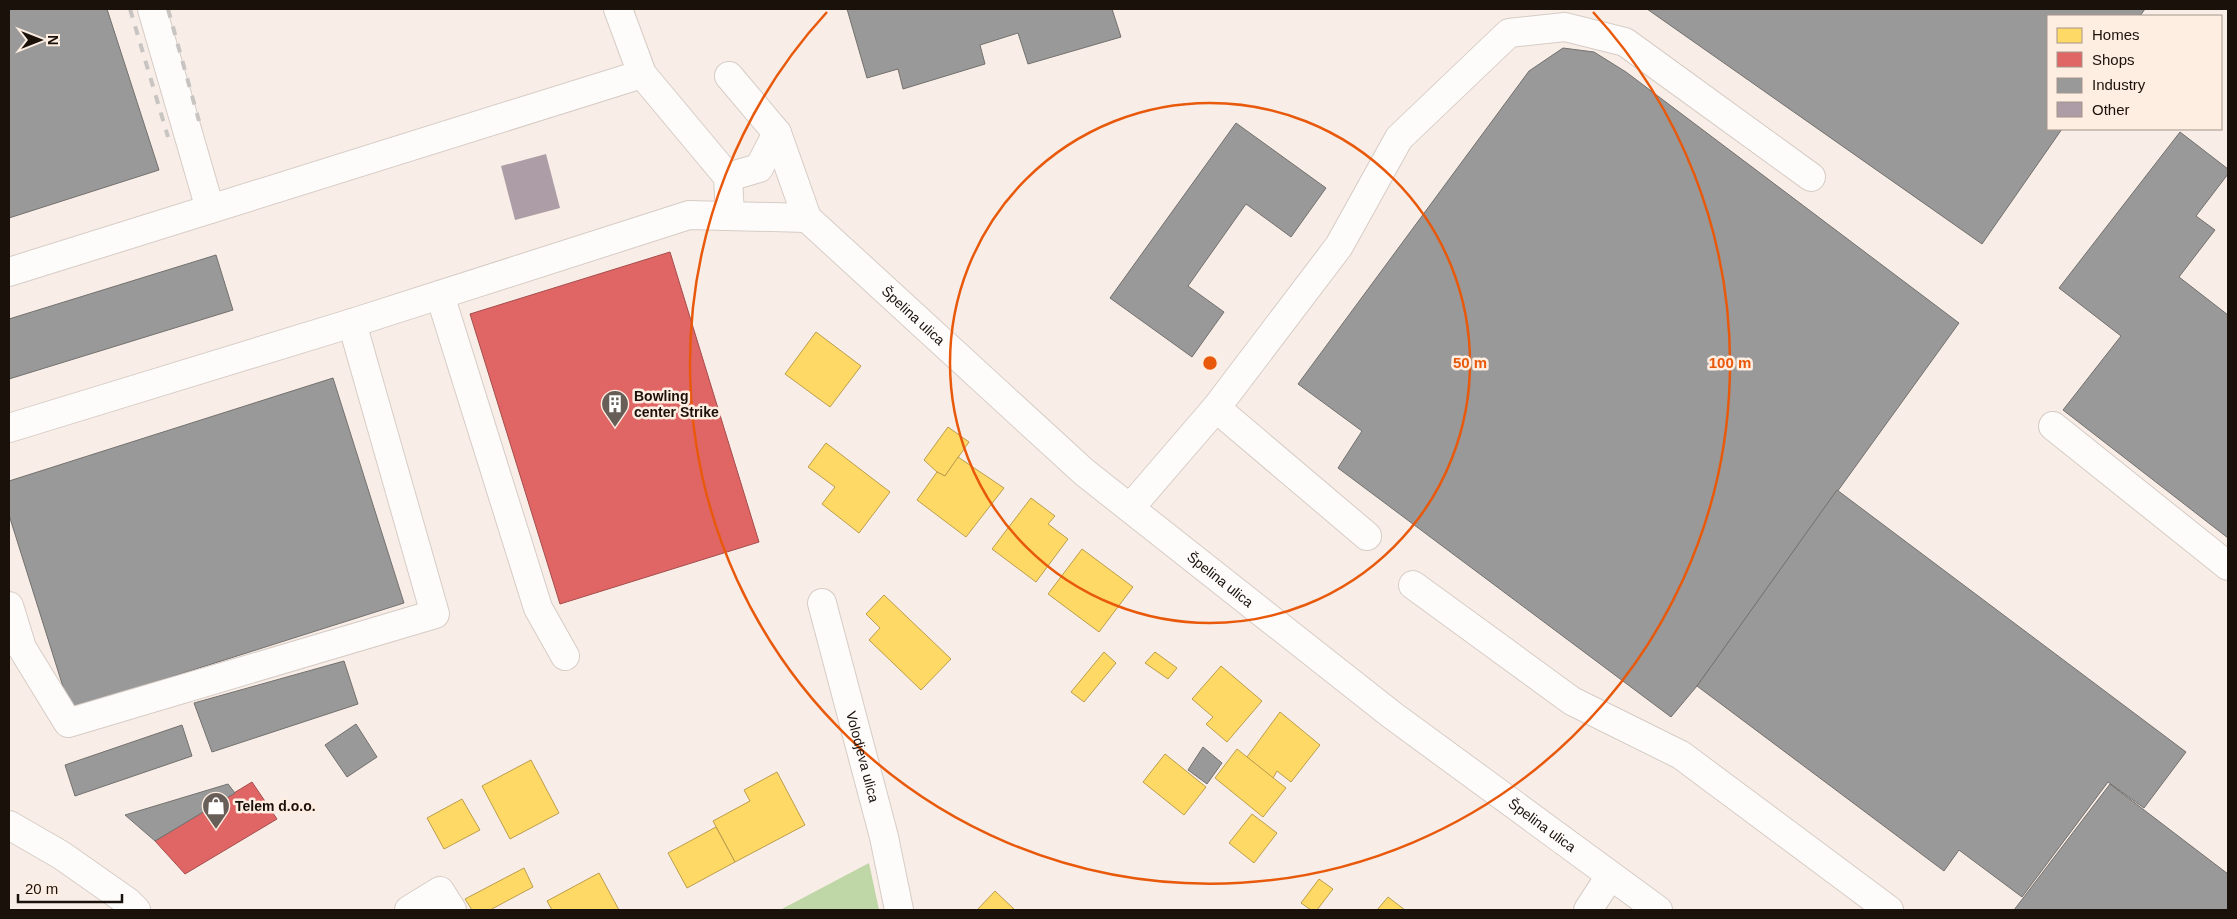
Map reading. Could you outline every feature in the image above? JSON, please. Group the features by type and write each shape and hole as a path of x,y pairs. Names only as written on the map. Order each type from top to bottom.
{"street":[{"path":"152,9 210,209"},
{"path":"618,9 642,74 728,177 730,216"},
{"path":"1130,508 1216,408 1339,246 1399,138 1509,33 1564,27 1625,42 1811,177"},
{"path":"9,272 642,74"},
{"path":"9,428 440,295 690,215 807,218 777,134 729,76"},
{"path":"728,177 759,168 777,134"},
{"name":"Špelina ulica","path":"807,218 1084,472 1392,715 1658,910"},
{"path":"440,295 538,608 565,656"},
{"path":"9,606 22,648 68,723 435,614 352,322"},
{"path":"1216,408 1367,536"},
{"path":"2054,426 2228,566"},
{"path":"1413,585 1572,701 1681,755 1889,910"},
{"name":"Volodjeva ulica","path":"822,603 884,837 898,910"},
{"path":"9,826 61,855 128,902 136,910"},
{"path":"1588,910 1610,876"},
{"path":"409,910 440,890 452,910"}],"green space":[{"path":"869,863 879,910 780,910"}],"building: Homes":[{"path":"816,332 861,366 830,407 785,374"},
{"path":"948,427 969,442 945,476 937,472 924,460"},
{"path":"826,443 890,492 859,533 822,504 835,487 808,467"},
{"path":"958,457 1004,488 966,537 917,500 937,472 945,476"},
{"path":"1031,498 1055,516 1048,524 1068,539 1036,582 992,549"},
{"path":"1082,549 1133,587 1099,632 1048,594"},
{"path":"884,595 951,659 921,690 869,640 880,628 866,614"},
{"path":"1104,652 1116,663 1084,702 1071,692"},
{"path":"1155,652 1177,668 1168,679 1145,663"},
{"path":"1221,666 1262,701 1227,742 1206,724 1213,717 1192,699"},
{"path":"1280,712 1320,745 1291,782 1277,771 1273,778 1247,757"},
{"path":"1237,749 1286,788 1263,817 1215,778"},
{"path":"1165,754 1206,787 1184,815 1143,782"},
{"path":"531,760 559,813 510,839 482,786"},
{"path":"777,772 805,825 735,862 713,821 750,801 744,790"},
{"path":"462,799 480,830 444,849 427,818"},
{"path":"1252,814 1277,833 1254,863 1229,843"},
{"path":"716,827 735,862 687,888 668,853"},
{"path":"524,868 533,887 490,910 472,910 465,899"},
{"path":"599,873 619,910 552,910 547,901"},
{"path":"1319,879 1333,889 1317,910 1311,910 1301,903"},
{"path":"995,891 1015,910 977,910"},
{"path":"1388,897 1405,910 1377,910"}],"building: Shops":[{"name":"Bowling center Strike","path":"670,252 759,542 560,604 470,314"},
{"name":"Telem d.o.o.","path":"252,782 277,819 185,874 155,841"}],"building: Industry":[{"path":"9,9 107,9 159,170 9,218"},
{"path":"847,9 1112,9 1121,37 1028,64 1018,33 980,45 985,64 903,89 898,69 867,78"},
{"path":"1647,9 2145,9 2141,15 2047,15 2047,130 2061,130 1982,244"},
{"path":"1563,48 1594,52 1626,72 1959,323 1697,686 1671,717 1338,468 1362,431 1298,384 1529,71"},
{"path":"1236,123 1326,188 1291,237 1246,204 1188,286 1224,312 1192,357 1110,298"},
{"path":"2180,132 2228,169 2228,174 2196,216 2215,230 2179,277 2228,315 2228,538 2063,410 2121,336 2059,288"},
{"path":"216,255 233,310 9,379 9,319"},
{"path":"333,378 404,603 70,709 9,515 9,481"},
{"path":"1837,490 2186,752 2144,808 2108,782 2022,897 1959,850 1944,871 1697,686"},
{"path":"344,661 358,704 212,752 194,703"},
{"path":"356,724 377,757 347,777 325,745"},
{"path":"182,725 192,756 75,796 65,765"},
{"path":"1203,747 1222,763 1207,784 1188,770"},
{"path":"228,784 235,793 155,841 125,815"},
{"path":"2110,784 2228,874 2228,910 2014,910"}],"building: Other":[{"path":"546,154 560,208 515,220 501,166"}],"railway":[{"path":"130,9 168,137"},
{"path":"168,9 199,121"}],"place":[{"name":"Bowling center Strike","path":"615,428"},
{"name":"Telem d.o.o.","path":"216,830"}]}
